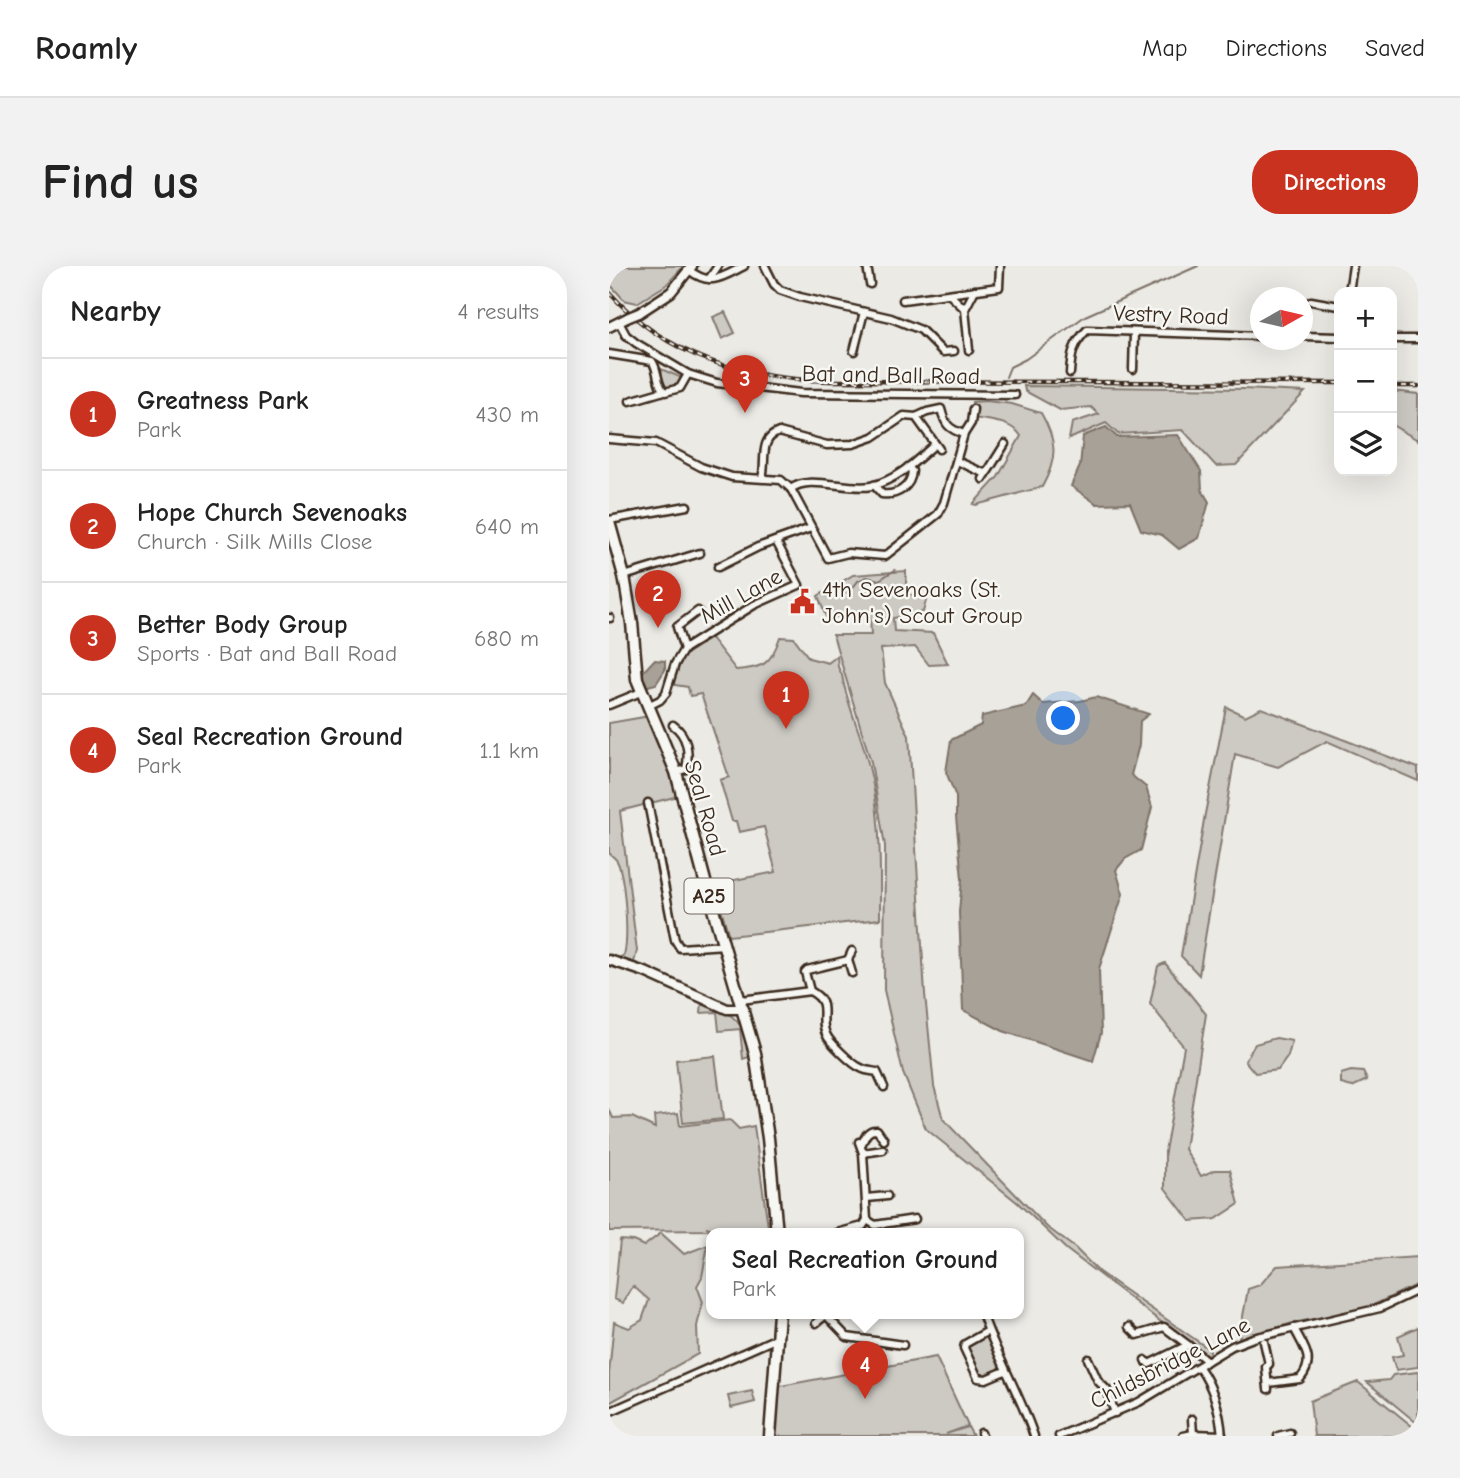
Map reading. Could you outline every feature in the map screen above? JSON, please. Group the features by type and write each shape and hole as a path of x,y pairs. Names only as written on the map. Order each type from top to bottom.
{"highway":[{"name":"Seal Road","path":"609,521 612,548 624,576 632,623 634,670 676,772 755,1053 766,1122 777,1228"},
{"path":"770,1436 779,1319"}],"main road":[{"path":"609,327 639,313 671,292 690,268"},
{"path":"609,960 645,972 727,1009 742,1004"}],"street":[{"path":"709,280 718,266"},
{"path":"690,268 700,280 709,280 744,266"},
{"path":"765,266 780,290 891,318 921,330 943,352 954,351"},
{"path":"867,266 870,284"},
{"path":"903,300 1000,286 1000,266"},
{"path":"1350,287 1353,266"},
{"path":"969,350 965,309 975,290"},
{"path":"949,294 965,309"},
{"path":"1313,301 1334,305"},
{"path":"854,351 864,312"},
{"name":"Bat and Ball Road","path":"619,322 626,335 636,343 688,374 717,383 801,393 1015,395"},
{"name":"Vestry Road","path":"1070,373 1071,351 1087,330 1250,336"},
{"path":"1133,369 1134,333"},
{"path":"1313,336 1334,337"},
{"path":"1397,339 1418,339"},
{"path":"609,354 652,361 664,391"},
{"path":"630,401 678,389 688,374"},
{"path":"762,478 765,444 774,433 787,433 809,441 839,445 873,437 904,416 916,417 940,409 944,424 951,430 964,434"},
{"path":"609,439 656,443 732,477 781,480 791,489 828,558 848,553 885,556 938,514 964,434 971,423 973,409"},
{"path":"791,489 802,482 857,487 874,485 894,477 936,447 916,417"},
{"path":"957,461 984,477 1002,456 1005,444"},
{"path":"874,485 882,494 897,492 911,478 912,471 908,467"},
{"path":"609,521 687,506"},
{"path":"718,567 747,552 811,528"},
{"name":"Mill Lane","path":"648,706 666,694 675,664 684,649 754,605 799,585 776,541"},
{"path":"624,576 700,553"},
{"path":"684,649 677,627 689,613 698,611"},
{"path":"612,703 641,692"},
{"path":"673,725 681,731 688,753 686,769 676,772"},
{"path":"648,803 675,940 680,948 725,945"},
{"path":"852,951 848,960 852,973"},
{"path":"848,960 807,970 805,972 810,991 823,1002 825,1032 829,1040 843,1057 858,1066 877,1072 884,1087"},
{"path":"742,1004 810,991"},
{"path":"856,1228 863,1226 867,1220 861,1147 867,1133 872,1130 877,1130 884,1140"},
{"path":"861,1147 883,1150"},
{"path":"867,1198 887,1195"},
{"path":"867,1220 875,1225 915,1219"},
{"name":"Childsbridge Lane","path":"1059,1436 1077,1432 1139,1402 1232,1346 1253,1338 1380,1308 1418,1290"},
{"path":"816,1323 820,1319"},
{"path":"830,1319 847,1337 903,1345"},
{"path":"984,1319 1034,1436"},
{"path":"1129,1327 1137,1335 1164,1327 1207,1361"},
{"path":"1264,1342 1269,1364 1266,1367 1268,1383 1300,1380 1309,1364 1294,1328"},
{"path":"988,1331 965,1344 964,1348 978,1378 986,1379 1005,1371"},
{"path":"609,1412 777,1338"},
{"path":"1145,1360 1149,1364 1188,1345"},
{"path":"1088,1363 1107,1391 1115,1413"},
{"path":"1184,1436 1222,1435 1218,1407 1209,1383 1199,1367"},
{"path":"1192,1419 1193,1434"},
{"path":"1277,1436 1290,1433"}],"shaded area":[{"path":"609,266 684,266 666,285 637,303 624,300 609,283"},
{"path":"725,312 735,333 722,339 713,317"},
{"path":"661,369 682,378 677,386 664,388"},
{"path":"1024,386 1305,392 1236,465 1216,466 1183,430 1118,434 1106,423 1069,439 1072,423 1099,414 1091,407 1060,410 1025,391"},
{"path":"1397,392 1418,394 1418,440 1397,428"},
{"path":"972,402 1012,404 1041,413 1053,441 1053,458 1042,487 976,505 973,504 998,477 1021,436 1012,427 974,418"},
{"path":"1106,427 1117,437 1178,435 1201,471 1202,490 1209,502 1199,538 1179,549 1162,535 1141,530 1130,503 1097,504 1071,486 1080,466 1083,436"},
{"path":"906,571 906,594 927,597 923,612 893,618 894,631 933,633 948,664 929,665 915,647 881,649 885,683 909,736 925,994 934,1086 943,1119 1047,1227 1075,1248 1099,1272 1210,1350 1208,1358 1066,1249 1018,1203 926,1129 903,1073 884,990 885,846 871,762 833,635 871,635 870,615 826,617 818,596 853,575"},
{"path":"780,637 794,638 809,658 828,663 837,656 873,782 879,841 880,919 729,936 714,884 776,872 764,827 739,832 736,821 732,821 720,780 729,777 701,694 690,696 688,687 675,685 673,682 683,656 711,638 736,670 765,663 770,659"},
{"path":"654,660 665,661 665,670 656,684 644,687 641,674"},
{"path":"1033,695 1043,704 1096,697 1149,714 1140,721 1139,745 1131,775 1146,787 1152,807 1141,850 1125,859 1116,870 1123,894 1099,969 1101,1033 1093,1061 1003,1031 963,1010 959,912 962,879 956,797 946,772 951,740 981,725 982,716 1026,706"},
{"path":"1226,707 1245,716 1261,708 1418,768 1418,781 1327,741 1278,767 1235,754 1199,975 1181,956"},
{"path":"650,716 678,796 620,811 637,951 633,966 617,959 624,955 626,922 620,869 609,853 609,723"},
{"path":"1165,963 1206,1014 1185,1149 1201,1176 1215,1170 1230,1170 1239,1204 1216,1219 1190,1221 1165,1188 1165,1151 1184,1047 1150,1004 1158,966"},
{"path":"702,1002 735,1019 749,1045 749,1057 743,1059 740,1029 719,1031 717,1012 701,1013"},
{"path":"1276,1038 1292,1041 1288,1056 1278,1070 1255,1073 1245,1061 1255,1044"},
{"path":"715,1056 723,1119 683,1123 676,1060"},
{"path":"1363,1072 1367,1080 1352,1087 1341,1084 1341,1074"},
{"path":"609,1109 613,1118 632,1117 655,1128 654,1116 678,1113 680,1126 730,1120 739,1129 754,1126 768,1227 609,1231"},
{"path":"661,1233 684,1254 706,1246 702,1277 697,1286 703,1302 697,1326 698,1354 609,1403 614,1322 629,1328 642,1320 649,1300 633,1286 623,1303 614,1299 620,1240 633,1241 644,1246"},
{"path":"1418,1257 1418,1284 1365,1309 1293,1323 1239,1338 1248,1289 1260,1285 1277,1266"},
{"path":"1418,1327 1418,1367 1396,1370 1392,1357 1403,1355 1398,1336"},
{"path":"988,1331 1005,1371 982,1379 965,1344"},
{"path":"936,1357 968,1426 946,1434 968,1427 973,1436 772,1436 775,1387"},
{"path":"1418,1372 1418,1424 1367,1382 1389,1380 1393,1375"},
{"path":"1358,1382 1418,1431 1418,1436 1314,1436 1310,1401"},
{"path":"752,1391 755,1402 731,1408 728,1396"}],"waterway":[{"path":"1006,377 1010,367 1026,359 1085,316 1198,266"},
{"path":"826,596 845,593 858,581 867,577 879,580 895,570"}],"railway":[{"path":"609,292 632,315 682,349 709,361 768,376 830,381 1334,383"},
{"path":"1397,386 1418,386"}],"place":[{"name":"Better Body Group","path":"745,413"},
{"name":"4th Sevenoaks (St. John's) Scout Group","path":"802,602"},
{"name":"Hope Church Sevenoaks","path":"658,628"},
{"name":"Greatness Park","path":"786,729"},
{"name":"Seal Recreation Ground","path":"865,1399"}]}
